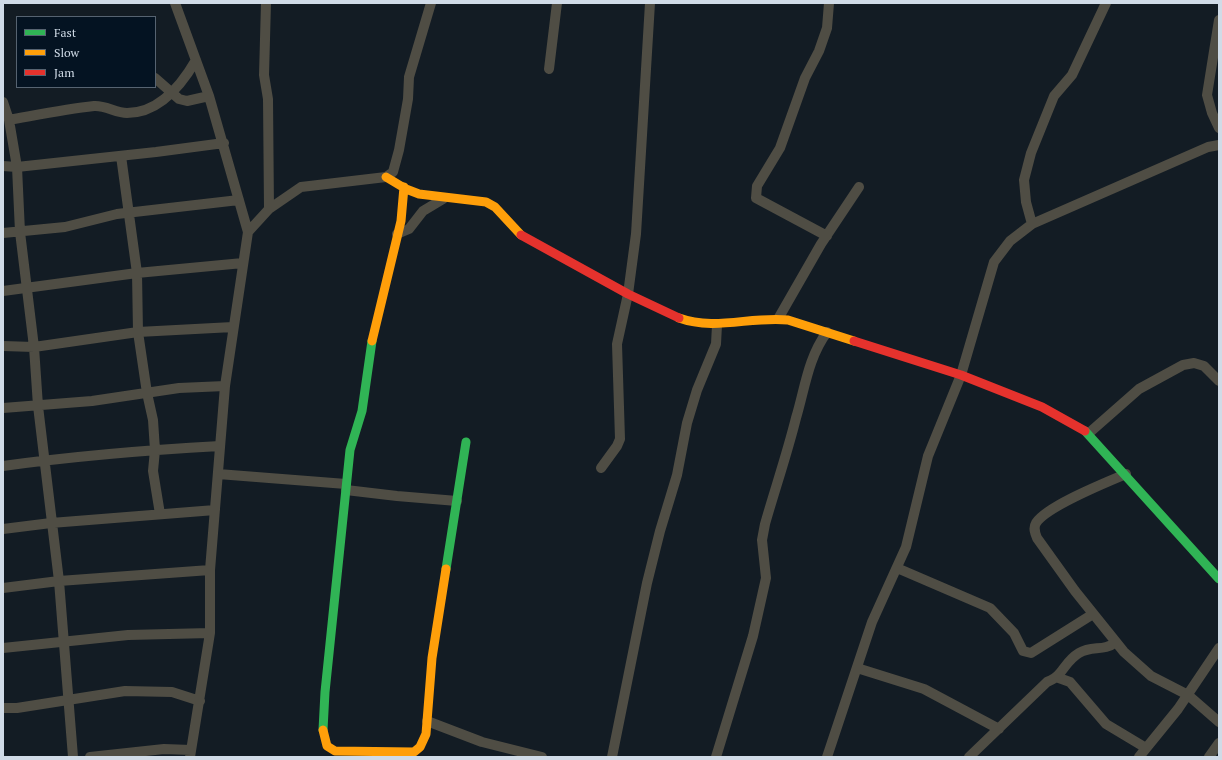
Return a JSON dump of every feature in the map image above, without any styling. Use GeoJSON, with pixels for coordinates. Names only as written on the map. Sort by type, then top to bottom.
{"type":"FeatureCollection","features":[{"type":"Feature","properties":{"kind":"street"},"geometry":{"type":"LineString","coordinates":[[90,757],[164,749],[191,754],[210,633],[210,570],[225,386],[248,232],[224,143],[209,96],[175,3]]}},
{"type":"Feature","properties":{"kind":"street"},"geometry":{"type":"LineString","coordinates":[[266,3],[264,76],[268,99],[269,208]]}},
{"type":"Feature","properties":{"kind":"street"},"geometry":{"type":"LineString","coordinates":[[248,232],[269,208],[301,187],[386,177],[393,172],[399,150],[408,100],[407,88],[409,77],[431,3]]}},
{"type":"Feature","properties":{"kind":"street"},"geometry":{"type":"LineString","coordinates":[[549,69],[557,3]]}},
{"type":"Feature","properties":{"kind":"street"},"geometry":{"type":"LineString","coordinates":[[601,468],[617,446],[620,439],[617,344],[628,294],[636,234],[650,3]]}},
{"type":"Feature","properties":{"kind":"street"},"geometry":{"type":"LineString","coordinates":[[827,236],[756,198],[756,192],[757,186],[780,148],[805,78],[819,51],[827,28],[829,3]]}},
{"type":"Feature","properties":{"kind":"street"},"geometry":{"type":"LineString","coordinates":[[1032,224],[1026,202],[1024,180],[1031,153],[1054,96],[1072,76],[1106,3]]}},
{"type":"Feature","properties":{"kind":"street"},"geometry":{"type":"LineString","coordinates":[[1219,20],[1208,95],[1212,113],[1219,128]]}},
{"type":"Feature","properties":{"kind":"street"},"geometry":{"type":"LineString","coordinates":[[9,120],[96,106],[125,113],[141,112],[172,94],[186,78],[196,60]]}},
{"type":"Feature","properties":{"kind":"street"},"geometry":{"type":"LineString","coordinates":[[156,79],[179,99],[187,101],[209,96]]}},
{"type":"Feature","properties":{"kind":"street"},"geometry":{"type":"LineString","coordinates":[[3,102],[9,120],[17,167],[20,232],[28,288],[38,406],[59,581],[73,757]]}},
{"type":"Feature","properties":{"kind":"street"},"geometry":{"type":"LineString","coordinates":[[3,166],[17,167],[224,143]]}},
{"type":"Feature","properties":{"kind":"street"},"geometry":{"type":"LineString","coordinates":[[827,757],[858,668],[872,622],[906,547],[928,456],[961,375],[994,262],[1010,241],[1032,224],[1208,147],[1219,145]]}},
{"type":"Feature","properties":{"kind":"street"},"geometry":{"type":"LineString","coordinates":[[121,156],[137,273],[138,332],[147,394],[153,420],[155,450],[153,471],[160,514]]}},
{"type":"Feature","properties":{"kind":"street"},"geometry":{"type":"LineString","coordinates":[[386,177],[418,194],[443,199],[480,200],[492,204],[509,226],[519,234],[628,294],[682,319],[717,325],[778,319],[788,320],[961,375],[1042,407],[1089,433],[1219,579]]}},
{"type":"Feature","properties":{"kind":"street"},"geometry":{"type":"LineString","coordinates":[[404,187],[401,221],[371,346],[362,411],[350,450],[325,692],[323,734],[327,746],[335,751],[405,754],[414,752],[420,753],[426,736],[435,628],[466,442]]}},
{"type":"Feature","properties":{"kind":"street"},"geometry":{"type":"LineString","coordinates":[[778,319],[827,236],[859,187]]}},
{"type":"Feature","properties":{"kind":"street"},"geometry":{"type":"LineString","coordinates":[[397,234],[409,229],[423,212],[443,199]]}},
{"type":"Feature","properties":{"kind":"street"},"geometry":{"type":"LineString","coordinates":[[3,233],[65,226],[116,214],[129,214],[240,200]]}},
{"type":"Feature","properties":{"kind":"street"},"geometry":{"type":"LineString","coordinates":[[3,291],[137,273],[243,263]]}},
{"type":"Feature","properties":{"kind":"street"},"geometry":{"type":"LineString","coordinates":[[612,757],[647,583],[660,531],[677,475],[687,423],[697,390],[716,344],[717,325]]}},
{"type":"Feature","properties":{"kind":"street"},"geometry":{"type":"LineString","coordinates":[[3,346],[34,348],[138,332],[233,327]]}},
{"type":"Feature","properties":{"kind":"street"},"geometry":{"type":"LineString","coordinates":[[716,757],[754,636],[766,578],[762,540],[765,524],[796,418],[807,372],[815,352],[827,332]]}},
{"type":"Feature","properties":{"kind":"street"},"geometry":{"type":"LineString","coordinates":[[1089,433],[1139,389],[1183,365],[1194,362],[1204,366],[1219,381]]}},
{"type":"Feature","properties":{"kind":"street"},"geometry":{"type":"LineString","coordinates":[[3,408],[38,406],[147,394],[179,388],[225,386]]}},
{"type":"Feature","properties":{"kind":"street"},"geometry":{"type":"LineString","coordinates":[[3,466],[45,460],[220,446]]}},
{"type":"Feature","properties":{"kind":"street"},"geometry":{"type":"LineString","coordinates":[[218,474],[346,487],[397,496],[457,500]]}},
{"type":"Feature","properties":{"kind":"street"},"geometry":{"type":"LineString","coordinates":[[1126,474],[1062,503],[1037,521],[1035,525],[1037,538],[1093,614],[1124,652],[1151,676],[1188,695],[1219,722]]}},
{"type":"Feature","properties":{"kind":"street"},"geometry":{"type":"LineString","coordinates":[[3,529],[52,523],[215,510]]}},
{"type":"Feature","properties":{"kind":"street"},"geometry":{"type":"LineString","coordinates":[[897,568],[990,608],[1014,633],[1023,651],[1026,653],[1031,653],[1093,614]]}},
{"type":"Feature","properties":{"kind":"street"},"geometry":{"type":"LineString","coordinates":[[3,588],[59,581],[210,570]]}},
{"type":"Feature","properties":{"kind":"street"},"geometry":{"type":"LineString","coordinates":[[3,648],[128,635],[210,633]]}},
{"type":"Feature","properties":{"kind":"street"},"geometry":{"type":"LineString","coordinates":[[969,757],[1047,682],[1056,677],[1063,667],[1078,654],[1091,648],[1108,648],[1116,642]]}},
{"type":"Feature","properties":{"kind":"street"},"geometry":{"type":"LineString","coordinates":[[1139,757],[1188,695],[1219,648]]}},
{"type":"Feature","properties":{"kind":"street"},"geometry":{"type":"LineString","coordinates":[[858,668],[924,689],[999,729]]}},
{"type":"Feature","properties":{"kind":"street"},"geometry":{"type":"LineString","coordinates":[[1056,677],[1070,682],[1106,724],[1146,748]]}},
{"type":"Feature","properties":{"kind":"street"},"geometry":{"type":"LineString","coordinates":[[3,708],[17,708],[125,691],[172,692],[200,701]]}},
{"type":"Feature","properties":{"kind":"street"},"geometry":{"type":"LineString","coordinates":[[427,721],[482,742],[542,757]]}},
{"type":"Feature","properties":{"kind":"street"},"geometry":{"type":"LineString","coordinates":[[1208,757],[1219,743]]}},
{"type":"Feature","properties":{"kind":"traffic: fast"},"geometry":{"type":"LineString","coordinates":[[323,730],[325,692],[350,450],[362,411],[372,341]]}},
{"type":"Feature","properties":{"kind":"traffic: fast"},"geometry":{"type":"LineString","coordinates":[[1085,431],[1219,579]]}},
{"type":"Feature","properties":{"kind":"traffic: fast"},"geometry":{"type":"LineString","coordinates":[[446,569],[466,442]]}},
{"type":"Feature","properties":{"kind":"traffic: slow"},"geometry":{"type":"LineString","coordinates":[[386,177],[406,189],[419,194],[486,202],[495,207],[521,235]]}},
{"type":"Feature","properties":{"kind":"traffic: slow"},"geometry":{"type":"LineString","coordinates":[[372,341],[401,221],[404,187]]}},
{"type":"Feature","properties":{"kind":"traffic: slow"},"geometry":{"type":"LineString","coordinates":[[679,318],[693,322],[706,323],[774,319],[788,320],[854,341]]}},
{"type":"Feature","properties":{"kind":"traffic: slow"},"geometry":{"type":"LineString","coordinates":[[323,730],[327,746],[335,751],[414,752],[420,747],[426,734],[432,658],[446,569]]}},
{"type":"Feature","properties":{"kind":"traffic: jam"},"geometry":{"type":"LineString","coordinates":[[521,235],[628,294],[679,318]]}},
{"type":"Feature","properties":{"kind":"traffic: jam"},"geometry":{"type":"LineString","coordinates":[[854,341],[961,375],[1042,407],[1085,431]]}}]}
